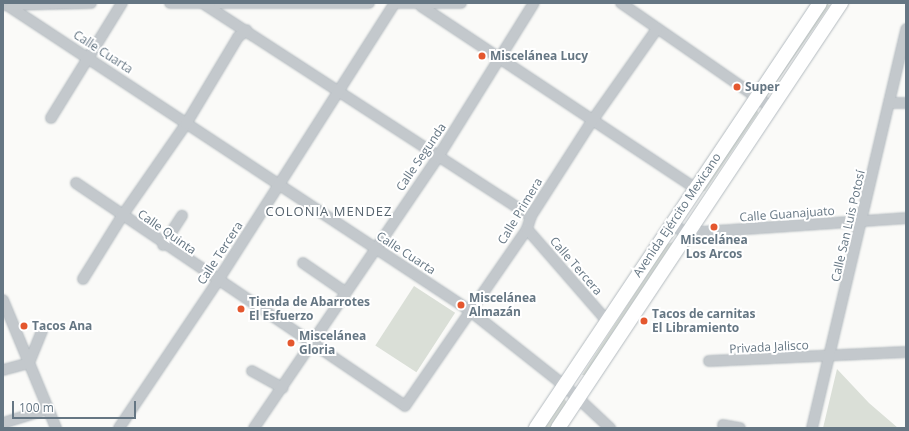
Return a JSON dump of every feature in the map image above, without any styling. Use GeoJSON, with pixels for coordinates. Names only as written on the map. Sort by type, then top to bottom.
{"type":"FeatureCollection","features":[{"type":"Feature","properties":{"kind":"main road","name":"Avenida Ejército Mexicano"},"geometry":{"type":"LineString","coordinates":[[536,428],[565,386],[606,320],[696,189],[756,96],[820,3]]}},
{"type":"Feature","properties":{"kind":"main road","name":"Avenida Ejército Mexicano"},"geometry":{"type":"LineString","coordinates":[[558,428],[688,233],[769,106],[841,3]]}},
{"type":"Feature","properties":{"kind":"street"},"geometry":{"type":"LineString","coordinates":[[3,4],[91,3]]}},
{"type":"Feature","properties":{"kind":"street"},"geometry":{"type":"LineString","coordinates":[[51,118],[90,59],[122,3]]}},
{"type":"Feature","properties":{"kind":"street"},"geometry":{"type":"LineString","coordinates":[[170,3],[369,3]]}},
{"type":"Feature","properties":{"kind":"street","name":"Calle Tercera"},"geometry":{"type":"LineString","coordinates":[[119,428],[217,282],[341,90],[395,3]]}},
{"type":"Feature","properties":{"kind":"street"},"geometry":{"type":"LineString","coordinates":[[398,3],[461,3]]}},
{"type":"Feature","properties":{"kind":"street","name":"Calle Segunda"},"geometry":{"type":"LineString","coordinates":[[254,428],[313,343],[345,292],[438,156],[501,59],[534,3]]}},
{"type":"Feature","properties":{"kind":"street"},"geometry":{"type":"LineString","coordinates":[[621,3],[657,30],[769,106]]}},
{"type":"Feature","properties":{"kind":"street","name":"Calle Cuarta"},"geometry":{"type":"LineString","coordinates":[[3,4],[90,59],[279,186],[469,310],[565,386],[610,428]]}},
{"type":"Feature","properties":{"kind":"street"},"geometry":{"type":"LineString","coordinates":[[204,4],[341,90],[438,156],[531,216]]}},
{"type":"Feature","properties":{"kind":"street"},"geometry":{"type":"LineString","coordinates":[[421,4],[592,121],[696,189]]}},
{"type":"Feature","properties":{"kind":"street","name":"Calle San Luis Potosí"},"geometry":{"type":"LineString","coordinates":[[812,428],[863,222],[906,29]]}},
{"type":"Feature","properties":{"kind":"street"},"geometry":{"type":"LineString","coordinates":[[83,279],[122,216],[186,124],[238,37],[247,30]]}},
{"type":"Feature","properties":{"kind":"street","name":"Calle Primera"},"geometry":{"type":"LineString","coordinates":[[405,406],[469,310],[527,229],[531,216],[592,121],[657,30]]}},
{"type":"Feature","properties":{"kind":"street"},"geometry":{"type":"LineString","coordinates":[[890,103],[906,102]]}},
{"type":"Feature","properties":{"kind":"street","name":"Calle Quinta"},"geometry":{"type":"LineString","coordinates":[[76,183],[217,282],[313,343],[405,406]]}},
{"type":"Feature","properties":{"kind":"street"},"geometry":{"type":"LineString","coordinates":[[163,245],[182,216]]}},
{"type":"Feature","properties":{"kind":"street","name":"Calle Guanajuato"},"geometry":{"type":"LineString","coordinates":[[670,225],[688,233],[906,218]]}},
{"type":"Feature","properties":{"kind":"street","name":"Calle Tercera"},"geometry":{"type":"LineString","coordinates":[[527,229],[606,320]]}},
{"type":"Feature","properties":{"kind":"street"},"geometry":{"type":"LineString","coordinates":[[302,263],[345,292]]}},
{"type":"Feature","properties":{"kind":"street"},"geometry":{"type":"LineString","coordinates":[[3,300],[7,318],[29,363],[56,428]]}},
{"type":"Feature","properties":{"kind":"street"},"geometry":{"type":"LineString","coordinates":[[29,363],[42,331]]}},
{"type":"Feature","properties":{"kind":"street","name":"Privada Jalisco"},"geometry":{"type":"LineString","coordinates":[[709,361],[830,357],[906,352]]}},
{"type":"Feature","properties":{"kind":"street"},"geometry":{"type":"LineString","coordinates":[[3,370],[29,363]]}},
{"type":"Feature","properties":{"kind":"street"},"geometry":{"type":"LineString","coordinates":[[252,371],[282,388]]}},
{"type":"Feature","properties":{"kind":"street"},"geometry":{"type":"LineString","coordinates":[[3,423],[48,409]]}},
{"type":"Feature","properties":{"kind":"street"},"geometry":{"type":"LineString","coordinates":[[723,425],[740,428]]}},
{"type":"Feature","properties":{"kind":"shaded area"},"geometry":{"type":"Polygon","coordinates":[[[825,3],[830,5],[765,99],[764,94],[825,3]]]}},
{"type":"Feature","properties":{"kind":"shaded area"},"geometry":{"type":"Polygon","coordinates":[[[757,109],[758,113],[705,191],[701,192],[757,109]]]}},
{"type":"Feature","properties":{"kind":"shaded area"},"geometry":{"type":"Polygon","coordinates":[[[673,242],[585,375],[582,375],[667,244],[673,242]]]}},
{"type":"Feature","properties":{"kind":"shaded area"},"geometry":{"type":"Polygon","coordinates":[[[414,286],[455,313],[416,372],[375,346],[414,286]]]}},
{"type":"Feature","properties":{"kind":"shaded area"},"geometry":{"type":"Polygon","coordinates":[[[837,369],[869,403],[898,428],[823,428],[837,369]]]}},
{"type":"Feature","properties":{"kind":"shaded area"},"geometry":{"type":"Polygon","coordinates":[[[564,398],[567,403],[551,428],[544,428],[564,398]]]}},
{"type":"Feature","properties":{"kind":"place","name":"Miscelánea Lucy"},"geometry":{"type":"Point","coordinates":[482,56]}},
{"type":"Feature","properties":{"kind":"place","name":"Super"},"geometry":{"type":"Point","coordinates":[737,87]}},
{"type":"Feature","properties":{"kind":"place","name":"Miscelánea Los Arcos"},"geometry":{"type":"Point","coordinates":[714,227]}},
{"type":"Feature","properties":{"kind":"place","name":"Miscelánea Almazán"},"geometry":{"type":"Point","coordinates":[461,305]}},
{"type":"Feature","properties":{"kind":"place","name":"Tienda de Abarrotes El Esfuerzo"},"geometry":{"type":"Point","coordinates":[241,309]}},
{"type":"Feature","properties":{"kind":"place","name":"Tacos de carnitas El Libramiento"},"geometry":{"type":"Point","coordinates":[644,321]}},
{"type":"Feature","properties":{"kind":"place","name":"Tacos Ana"},"geometry":{"type":"Point","coordinates":[24,326]}},
{"type":"Feature","properties":{"kind":"place","name":"Miscelánea Gloria"},"geometry":{"type":"Point","coordinates":[291,343]}},
{"type":"Feature","properties":{"kind":"district","name":"COLONIA MENDEZ"},"geometry":{"type":"Point","coordinates":[329,211]}}]}
